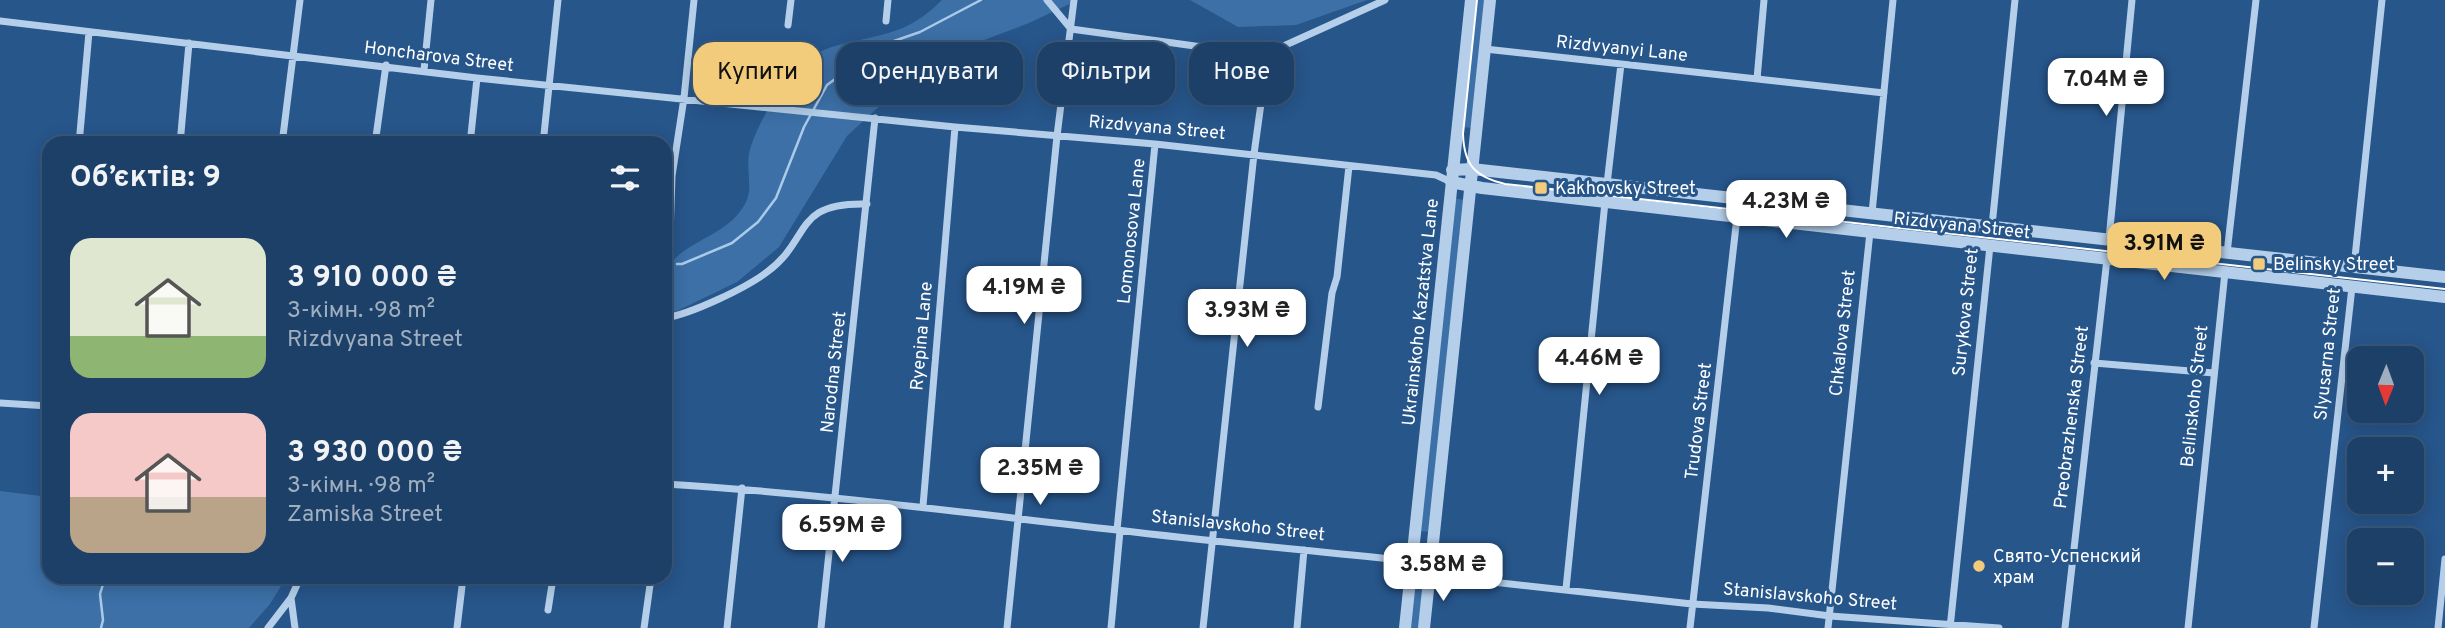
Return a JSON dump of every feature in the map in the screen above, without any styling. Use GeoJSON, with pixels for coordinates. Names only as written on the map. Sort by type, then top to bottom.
{"type":"FeatureCollection","features":[{"type":"Feature","properties":{"kind":"street"},"geometry":{"type":"LineString","coordinates":[[283,136],[300,0]]}},
{"type":"Feature","properties":{"kind":"street"},"geometry":{"type":"LineString","coordinates":[[424,70],[431,0]]}},
{"type":"Feature","properties":{"kind":"street"},"geometry":{"type":"LineString","coordinates":[[544,136],[558,0]]}},
{"type":"Feature","properties":{"kind":"street"},"geometry":{"type":"LineString","coordinates":[[672,170],[676,162],[694,0]]}},
{"type":"Feature","properties":{"kind":"street"},"geometry":{"type":"LineString","coordinates":[[788,25],[791,0]]}},
{"type":"Feature","properties":{"kind":"street"},"geometry":{"type":"LineString","coordinates":[[886,21],[888,0]]}},
{"type":"Feature","properties":{"kind":"street"},"geometry":{"type":"LineString","coordinates":[[1047,0],[1071,29],[1189,45]]}},
{"type":"Feature","properties":{"kind":"street"},"geometry":{"type":"LineString","coordinates":[[1007,628],[1057,136],[1074,0]]}},
{"type":"Feature","properties":{"kind":"street"},"geometry":{"type":"LineString","coordinates":[[1292,42],[1385,0]]}},
{"type":"Feature","properties":{"kind":"street","name":"Ukrainskoho Kazatstva Lane"},"geometry":{"type":"LineString","coordinates":[[1405,628],[1471,0]]}},
{"type":"Feature","properties":{"kind":"street","name":"Ukrainskoho Kazatstva Lane"},"geometry":{"type":"LineString","coordinates":[[1424,628],[1490,0]]}},
{"type":"Feature","properties":{"kind":"street"},"geometry":{"type":"LineString","coordinates":[[1757,79],[1763,0]]}},
{"type":"Feature","properties":{"kind":"street","name":"Chkalova Street"},"geometry":{"type":"LineString","coordinates":[[1828,628],[1893,0]]}},
{"type":"Feature","properties":{"kind":"street","name":"Surykova Street"},"geometry":{"type":"LineString","coordinates":[[1950,626],[2015,0]]}},
{"type":"Feature","properties":{"kind":"street","name":"Preobrazhenska Street"},"geometry":{"type":"LineString","coordinates":[[2065,628],[2107,259],[2132,0]]}},
{"type":"Feature","properties":{"kind":"street","name":"Belinskoho Street"},"geometry":{"type":"LineString","coordinates":[[2188,628],[2256,0]]}},
{"type":"Feature","properties":{"kind":"street","name":"Slyusarna Street"},"geometry":{"type":"LineString","coordinates":[[2314,628],[2382,0]]}},
{"type":"Feature","properties":{"kind":"street","name":"Honcharova Street"},"geometry":{"type":"LineString","coordinates":[[0,21],[386,65],[477,78],[875,118]]}},
{"type":"Feature","properties":{"kind":"street"},"geometry":{"type":"LineString","coordinates":[[80,136],[89,32]]}},
{"type":"Feature","properties":{"kind":"street"},"geometry":{"type":"LineString","coordinates":[[181,136],[189,43]]}},
{"type":"Feature","properties":{"kind":"street","name":"Rizdvyanyi Lane"},"geometry":{"type":"LineString","coordinates":[[1485,49],[1884,93]]}},
{"type":"Feature","properties":{"kind":"street"},"geometry":{"type":"LineString","coordinates":[[1566,589],[1621,64]]}},
{"type":"Feature","properties":{"kind":"street"},"geometry":{"type":"LineString","coordinates":[[376,136],[386,65]]}},
{"type":"Feature","properties":{"kind":"street"},"geometry":{"type":"LineString","coordinates":[[471,136],[477,78]]}},
{"type":"Feature","properties":{"kind":"street"},"geometry":{"type":"LineString","coordinates":[[1203,628],[1261,105]]}},
{"type":"Feature","properties":{"kind":"street","name":"Rizdvyana Street"},"geometry":{"type":"LineString","coordinates":[[875,118],[1254,154],[1436,175],[1452,176],[1472,169],[2445,277]]}},
{"type":"Feature","properties":{"kind":"street","name":"Narodna Street"},"geometry":{"type":"LineString","coordinates":[[821,628],[875,118]]}},
{"type":"Feature","properties":{"kind":"street","name":"Ryepina Lane"},"geometry":{"type":"LineString","coordinates":[[923,506],[955,127]]}},
{"type":"Feature","properties":{"kind":"street","name":"Lomonosova Lane"},"geometry":{"type":"LineString","coordinates":[[1111,628],[1155,144]]}},
{"type":"Feature","properties":{"kind":"street"},"geometry":{"type":"LineString","coordinates":[[1318,407],[1332,293],[1337,277],[1349,166]]}},
{"type":"Feature","properties":{"kind":"street","name":"Rizdvyana Street"},"geometry":{"type":"LineString","coordinates":[[1452,176],[1470,187],[2445,297]]}},
{"type":"Feature","properties":{"kind":"street"},"geometry":{"type":"LineString","coordinates":[[672,315],[713,300],[769,271],[813,215],[841,204],[867,204]]}},
{"type":"Feature","properties":{"kind":"street","name":"Trudova Street"},"geometry":{"type":"LineString","coordinates":[[1690,628],[1737,217]]}},
{"type":"Feature","properties":{"kind":"street"},"geometry":{"type":"LineString","coordinates":[[2094,363],[2214,373]]}},
{"type":"Feature","properties":{"kind":"street"},"geometry":{"type":"LineString","coordinates":[[0,403],[42,406]]}},
{"type":"Feature","properties":{"kind":"street","name":"Stanislavskoho Street"},"geometry":{"type":"LineString","coordinates":[[672,485],[742,488],[923,506],[1304,550],[1566,589],[1692,604],[1998,628]]}},
{"type":"Feature","properties":{"kind":"street"},"geometry":{"type":"LineString","coordinates":[[727,628],[742,488]]}},
{"type":"Feature","properties":{"kind":"street"},"geometry":{"type":"LineString","coordinates":[[1297,628],[1304,550]]}},
{"type":"Feature","properties":{"kind":"street"},"geometry":{"type":"LineString","coordinates":[[2438,628],[2445,559]]}},
{"type":"Feature","properties":{"kind":"street"},"geometry":{"type":"LineString","coordinates":[[268,628],[291,598],[297,584]]}},
{"type":"Feature","properties":{"kind":"street"},"geometry":{"type":"LineString","coordinates":[[457,628],[462,584]]}},
{"type":"Feature","properties":{"kind":"street"},"geometry":{"type":"LineString","coordinates":[[548,610],[551,584]]}},
{"type":"Feature","properties":{"kind":"street"},"geometry":{"type":"LineString","coordinates":[[644,628],[650,584]]}},
{"type":"Feature","properties":{"kind":"street"},"geometry":{"type":"LineString","coordinates":[[291,598],[295,628]]}},
{"type":"Feature","properties":{"kind":"shaded area"},"geometry":{"type":"Polygon","coordinates":[[[942,0],[1078,0],[979,42],[850,42],[889,33],[914,22],[942,0]]]}},
{"type":"Feature","properties":{"kind":"shaded area"},"geometry":{"type":"Polygon","coordinates":[[[1190,0],[1367,0],[1296,25],[1238,27],[1190,0]]]}},
{"type":"Feature","properties":{"kind":"shaded area"},"geometry":{"type":"Polygon","coordinates":[[[1474,0],[1487,0],[1473,128],[1460,127],[1474,0]]]}},
{"type":"Feature","properties":{"kind":"shaded area"},"geometry":{"type":"Polygon","coordinates":[[[836,46],[836,105],[881,105],[847,136],[779,247],[737,282],[672,312],[672,262],[680,254],[725,226],[740,212],[748,197],[751,145],[770,105],[822,105],[822,51],[836,46]]]}},
{"type":"Feature","properties":{"kind":"shaded area"},"geometry":{"type":"Polygon","coordinates":[[[1452,198],[1465,200],[1431,532],[1418,531],[1452,198]]]}},
{"type":"Feature","properties":{"kind":"shaded area"},"geometry":{"type":"Polygon","coordinates":[[[0,491],[42,496],[42,584],[282,584],[270,604],[249,628],[0,628],[0,491]]]}},
{"type":"Feature","properties":{"kind":"shaded area"},"geometry":{"type":"Polygon","coordinates":[[[1412,588],[1424,589],[1420,628],[1408,628],[1412,588]]]}},
{"type":"Feature","properties":{"kind":"waterway"},"geometry":{"type":"LineString","coordinates":[[894,41],[920,32],[981,0]]}},
{"type":"Feature","properties":{"kind":"waterway"},"geometry":{"type":"LineString","coordinates":[[677,264],[732,243],[758,222],[776,198],[804,127],[827,85],[836,78]]}},
{"type":"Feature","properties":{"kind":"waterway"},"geometry":{"type":"LineString","coordinates":[[101,628],[103,620],[100,594],[103,584]]}},
{"type":"Feature","properties":{"kind":"tram line"},"geometry":{"type":"LineString","coordinates":[[1477,0],[1464,145],[1469,162],[1479,174],[1505,184],[2445,289]]}},
{"type":"Feature","properties":{"kind":"place","name":"Kakhovsky Street"},"geometry":{"type":"Point","coordinates":[1541,188]}},
{"type":"Feature","properties":{"kind":"place","name":"Belinsky Street"},"geometry":{"type":"Point","coordinates":[2259,264]}},
{"type":"Feature","properties":{"kind":"place","name":"Свято-Успенский храм"},"geometry":{"type":"Point","coordinates":[1979,566]}}]}
